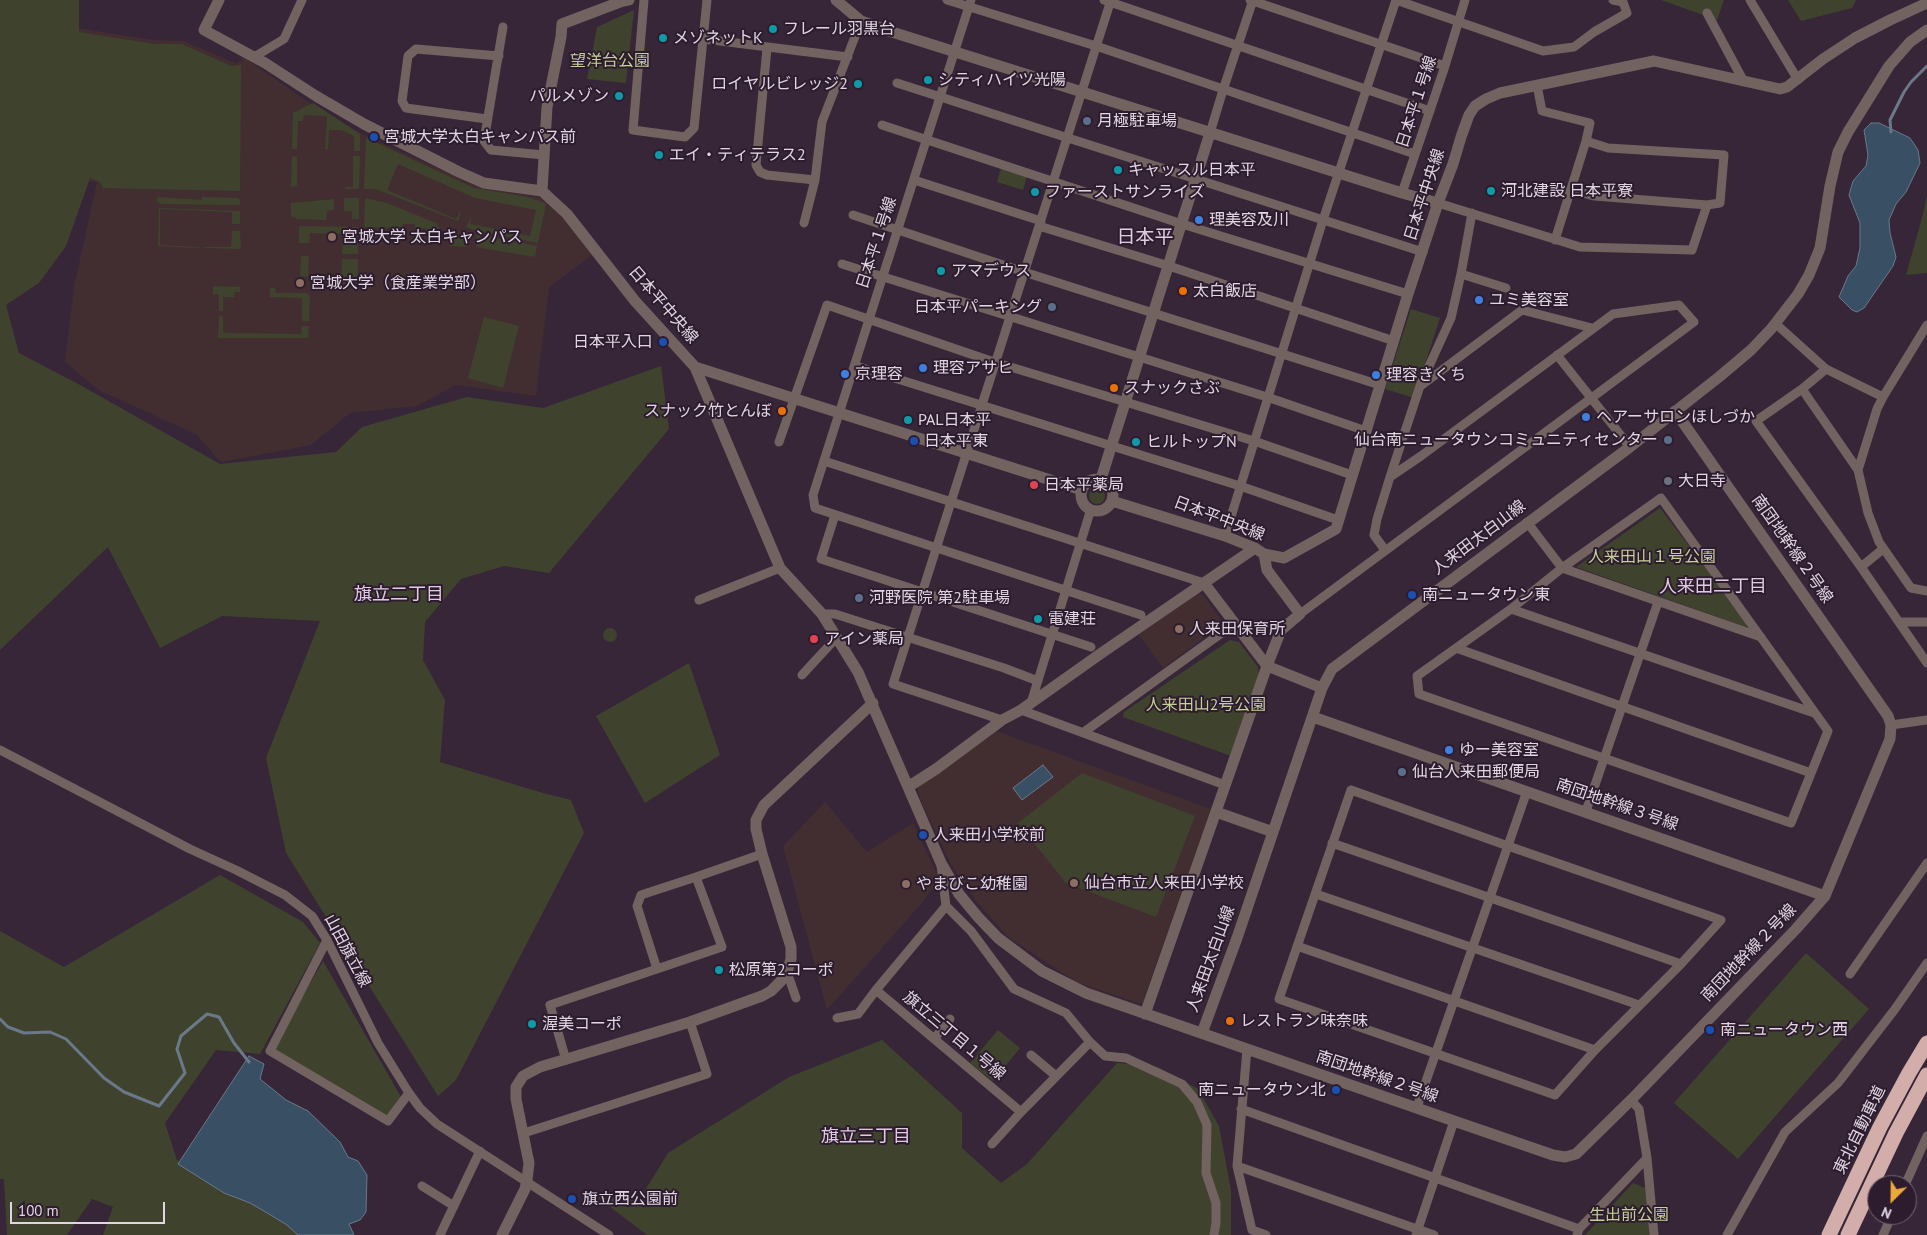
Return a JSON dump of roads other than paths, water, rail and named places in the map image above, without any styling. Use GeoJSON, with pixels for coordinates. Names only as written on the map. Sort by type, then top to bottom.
{"type":"FeatureCollection","features":[{"type":"Feature","properties":{"kind":"highway","name":"東北自動車道"},"geometry":{"type":"LineString","coordinates":[[1829,1235],[1880,1127],[1927,1044]]}},
{"type":"Feature","properties":{"kind":"highway","name":"東北自動車道"},"geometry":{"type":"LineString","coordinates":[[1848,1235],[1896,1133],[1927,1075]]}},
{"type":"Feature","properties":{"kind":"street"},"geometry":{"type":"LineString","coordinates":[[219,0],[204,30],[265,63],[364,124],[459,172],[484,183],[542,191],[546,107],[562,24],[630,0]]}},
{"type":"Feature","properties":{"kind":"street"},"geometry":{"type":"LineString","coordinates":[[254,57],[284,39],[302,0]]}},
{"type":"Feature","properties":{"kind":"street"},"geometry":{"type":"LineString","coordinates":[[644,0],[633,130],[685,137],[694,128],[707,0]]}},
{"type":"Feature","properties":{"kind":"street"},"geometry":{"type":"LineString","coordinates":[[836,0],[861,20],[955,52],[1339,174],[1438,202],[1580,247],[1692,250],[1706,205]]}},
{"type":"Feature","properties":{"kind":"street"},"geometry":{"type":"LineString","coordinates":[[947,0],[970,3],[1416,154]]}},
{"type":"Feature","properties":{"kind":"street"},"geometry":{"type":"LineString","coordinates":[[1101,479],[1127,402],[1153,312],[1252,0],[1445,66]]}},
{"type":"Feature","properties":{"kind":"street"},"geometry":{"type":"LineString","coordinates":[[1225,536],[1309,263],[1396,0],[1543,51],[1574,47],[1594,32],[1627,13],[1623,2],[1613,0]]}},
{"type":"Feature","properties":{"kind":"street","name":"日本平１号線"},"geometry":{"type":"LineString","coordinates":[[1402,193],[1465,0]]}},
{"type":"Feature","properties":{"kind":"street"},"geometry":{"type":"LineString","coordinates":[[1750,0],[1798,80]]}},
{"type":"Feature","properties":{"kind":"street"},"geometry":{"type":"LineString","coordinates":[[1002,720],[893,684],[1109,1],[1430,111]]}},
{"type":"Feature","properties":{"kind":"street","name":"日本平１号線"},"geometry":{"type":"LineString","coordinates":[[835,515],[815,508],[813,495],[856,366],[882,276],[970,3]]}},
{"type":"Feature","properties":{"kind":"street","name":"日本平中央線"},"geometry":{"type":"LineString","coordinates":[[1112,501],[1225,536],[1260,551],[1284,558],[1336,530],[1438,202],[1469,115],[1475,106],[1500,93],[1654,61],[1780,89],[1787,88],[1823,59],[1855,38],[1927,3]]}},
{"type":"Feature","properties":{"kind":"street"},"geometry":{"type":"LineString","coordinates":[[1706,13],[1743,80]]}},
{"type":"Feature","properties":{"kind":"street"},"geometry":{"type":"LineString","coordinates":[[804,223],[815,180],[822,122],[861,20]]}},
{"type":"Feature","properties":{"kind":"street"},"geometry":{"type":"LineString","coordinates":[[503,27],[484,142],[491,150],[544,155]]}},
{"type":"Feature","properties":{"kind":"street","name":"人来田太白山線"},"geometry":{"type":"LineString","coordinates":[[1202,1033],[1237,938],[1322,688],[1332,669],[1630,447],[1746,354],[1776,324],[1801,288],[1820,248],[1830,186],[1838,152],[1848,132],[1889,66],[1910,42],[1927,30]]}},
{"type":"Feature","properties":{"kind":"street"},"geometry":{"type":"LineString","coordinates":[[704,39],[848,57]]}},
{"type":"Feature","properties":{"kind":"street"},"geometry":{"type":"LineString","coordinates":[[767,48],[756,165],[760,172],[767,175],[815,180]]}},
{"type":"Feature","properties":{"kind":"street"},"geometry":{"type":"LineString","coordinates":[[487,119],[406,108],[402,101],[408,56],[416,49],[499,56]]}},
{"type":"Feature","properties":{"kind":"street"},"geometry":{"type":"LineString","coordinates":[[897,82],[1423,252]]}},
{"type":"Feature","properties":{"kind":"street"},"geometry":{"type":"LineString","coordinates":[[1537,86],[1542,111],[1590,123],[1555,240]]}},
{"type":"Feature","properties":{"kind":"street"},"geometry":{"type":"LineString","coordinates":[[882,125],[1182,224],[1408,294]]}},
{"type":"Feature","properties":{"kind":"street"},"geometry":{"type":"LineString","coordinates":[[1570,190],[1595,196],[1706,205],[1720,203],[1724,156],[1608,148],[1586,141]]}},
{"type":"Feature","properties":{"kind":"street"},"geometry":{"type":"LineString","coordinates":[[914,180],[1040,224],[1394,341]]}},
{"type":"Feature","properties":{"kind":"street","name":"日本平中央線"},"geometry":{"type":"LineString","coordinates":[[542,191],[567,214],[635,301],[696,367],[1082,490]]}},
{"type":"Feature","properties":{"kind":"street"},"geometry":{"type":"LineString","coordinates":[[1384,550],[1374,535],[1390,477],[1420,386],[1450,318],[1461,274],[1472,213]]}},
{"type":"Feature","properties":{"kind":"street"},"geometry":{"type":"LineString","coordinates":[[853,215],[1024,272],[1380,385]]}},
{"type":"Feature","properties":{"kind":"street"},"geometry":{"type":"LineString","coordinates":[[842,264],[1009,318],[1267,397],[1366,431]]}},
{"type":"Feature","properties":{"kind":"street"},"geometry":{"type":"LineString","coordinates":[[1461,274],[1506,288]]}},
{"type":"Feature","properties":{"kind":"street"},"geometry":{"type":"LineString","coordinates":[[779,442],[827,305],[994,362],[1254,441],[1352,475]]}},
{"type":"Feature","properties":{"kind":"street"},"geometry":{"type":"LineString","coordinates":[[1145,1014],[1280,630],[1384,550],[1694,322],[1679,305],[1612,314],[1390,477]]}},
{"type":"Feature","properties":{"kind":"street"},"geometry":{"type":"LineString","coordinates":[[1420,386],[1522,310],[1592,328]]}},
{"type":"Feature","properties":{"kind":"street"},"geometry":{"type":"LineString","coordinates":[[1776,324],[1826,369],[1883,397]]}},
{"type":"Feature","properties":{"kind":"street"},"geometry":{"type":"LineString","coordinates":[[1858,470],[1877,409],[1927,325]]}},
{"type":"Feature","properties":{"kind":"street"},"geometry":{"type":"LineString","coordinates":[[1557,355],[1630,447]]}},
{"type":"Feature","properties":{"kind":"street"},"geometry":{"type":"LineString","coordinates":[[856,366],[1240,486],[1338,520]]}},
{"type":"Feature","properties":{"kind":"street","name":"南団地幹線２号線"},"geometry":{"type":"LineString","coordinates":[[696,367],[780,568],[822,614],[858,672],[941,863],[959,894],[998,938],[1042,971],[1086,993],[1553,1155],[1565,1156],[1576,1154],[1582,1150],[1796,929],[1825,896],[1890,739],[1891,725],[1883,708],[1675,412]]}},
{"type":"Feature","properties":{"kind":"street"},"geometry":{"type":"LineString","coordinates":[[1826,369],[1802,389],[1756,421],[1900,622],[1927,663]]}},
{"type":"Feature","properties":{"kind":"street"},"geometry":{"type":"LineString","coordinates":[[1802,389],[1858,470],[1868,513],[1883,549],[1911,588],[1927,591]]}},
{"type":"Feature","properties":{"kind":"street"},"geometry":{"type":"LineString","coordinates":[[824,461],[1204,583],[1267,666],[1322,688]]}},
{"type":"Feature","properties":{"kind":"street"},"geometry":{"type":"LineString","coordinates":[[1101,479],[1110,485],[1113,490],[1112,501],[1106,508],[1091,509],[1084,503],[1082,490],[1088,482],[1101,479]]}},
{"type":"Feature","properties":{"kind":"street"},"geometry":{"type":"LineString","coordinates":[[1661,498],[1828,731],[1791,823],[1420,694],[1417,676],[1511,609],[1562,568],[1661,498]]}},
{"type":"Feature","properties":{"kind":"street"},"geometry":{"type":"LineString","coordinates":[[1026,707],[1038,681],[1054,634],[1091,509]]}},
{"type":"Feature","properties":{"kind":"street"},"geometry":{"type":"LineString","coordinates":[[1091,647],[821,559],[835,515],[1141,615]]}},
{"type":"Feature","properties":{"kind":"street"},"geometry":{"type":"LineString","coordinates":[[1527,522],[1562,568],[1762,637]]}},
{"type":"Feature","properties":{"kind":"street"},"geometry":{"type":"LineString","coordinates":[[1861,567],[1883,549]]}},
{"type":"Feature","properties":{"kind":"street"},"geometry":{"type":"LineString","coordinates":[[908,787],[936,769],[1002,720],[1026,707],[1204,583],[1260,551],[1267,570],[1300,614]]}},
{"type":"Feature","properties":{"kind":"street"},"geometry":{"type":"LineString","coordinates":[[699,600],[780,568]]}},
{"type":"Feature","properties":{"kind":"street"},"geometry":{"type":"LineString","coordinates":[[1586,811],[1658,602]]}},
{"type":"Feature","properties":{"kind":"street"},"geometry":{"type":"LineString","coordinates":[[1511,609],[1815,713]]}},
{"type":"Feature","properties":{"kind":"street"},"geometry":{"type":"LineString","coordinates":[[822,614],[835,614],[1004,668],[1038,681]]}},
{"type":"Feature","properties":{"kind":"street"},"geometry":{"type":"LineString","coordinates":[[1900,622],[1927,622]]}},
{"type":"Feature","properties":{"kind":"street"},"geometry":{"type":"LineString","coordinates":[[1084,732],[1234,624]]}},
{"type":"Feature","properties":{"kind":"street"},"geometry":{"type":"LineString","coordinates":[[802,675],[837,637]]}},
{"type":"Feature","properties":{"kind":"street"},"geometry":{"type":"LineString","coordinates":[[1456,648],[1811,773]]}},
{"type":"Feature","properties":{"kind":"street"},"geometry":{"type":"LineString","coordinates":[[502,1235],[527,1180],[528,1163],[524,1133],[517,1108],[516,1086],[523,1076],[540,1067],[690,1022],[762,996],[771,991],[787,972],[791,959],[791,947],[762,854],[756,829],[756,820],[764,805],[873,703]]}},
{"type":"Feature","properties":{"kind":"street"},"geometry":{"type":"LineString","coordinates":[[1026,707],[1084,732],[1225,785]]}},
{"type":"Feature","properties":{"kind":"street","name":"南団地幹線３号線"},"geometry":{"type":"LineString","coordinates":[[1313,716],[1825,896]]}},
{"type":"Feature","properties":{"kind":"street"},"geometry":{"type":"LineString","coordinates":[[1891,725],[1927,720]]}},
{"type":"Feature","properties":{"kind":"street","name":"山田旗立線"},"geometry":{"type":"LineString","coordinates":[[0,750],[190,849],[285,895],[312,916],[327,940],[378,1043],[420,1108],[437,1124],[527,1180],[609,1235]]}},
{"type":"Feature","properties":{"kind":"street"},"geometry":{"type":"LineString","coordinates":[[1351,790],[1721,920],[1681,964],[1595,1050],[1555,1095],[1436,1052],[1279,999],[1332,843],[1351,790]]}},
{"type":"Feature","properties":{"kind":"street"},"geometry":{"type":"LineString","coordinates":[[1417,1107],[1526,791]]}},
{"type":"Feature","properties":{"kind":"street"},"geometry":{"type":"LineString","coordinates":[[1216,812],[1273,832]]}},
{"type":"Feature","properties":{"kind":"street"},"geometry":{"type":"LineString","coordinates":[[1332,843],[1681,964]]}},
{"type":"Feature","properties":{"kind":"street"},"geometry":{"type":"LineString","coordinates":[[657,969],[638,906],[641,895],[762,854]]}},
{"type":"Feature","properties":{"kind":"street"},"geometry":{"type":"LineString","coordinates":[[941,863],[946,906],[971,931],[1014,989],[1066,1013],[1090,1042],[1105,1056],[1126,1058],[1182,1084],[1197,1102],[1207,1125],[1206,1173],[1216,1203],[1214,1235]]}},
{"type":"Feature","properties":{"kind":"street"},"geometry":{"type":"LineString","coordinates":[[1850,974],[1927,863]]}},
{"type":"Feature","properties":{"kind":"street"},"geometry":{"type":"LineString","coordinates":[[566,1060],[550,1005],[722,947],[696,877]]}},
{"type":"Feature","properties":{"kind":"street"},"geometry":{"type":"LineString","coordinates":[[1316,894],[1639,1005]]}},
{"type":"Feature","properties":{"kind":"street"},"geometry":{"type":"LineString","coordinates":[[837,1018],[858,1014],[946,906]]}},
{"type":"Feature","properties":{"kind":"street"},"geometry":{"type":"LineString","coordinates":[[327,940],[270,1051],[388,1121],[409,1093]]}},
{"type":"Feature","properties":{"kind":"street"},"geometry":{"type":"LineString","coordinates":[[1297,946],[1595,1050]]}},
{"type":"Feature","properties":{"kind":"street"},"geometry":{"type":"LineString","coordinates":[[1727,1235],[1785,1132],[1838,1083],[1895,1009],[1927,963]]}},
{"type":"Feature","properties":{"kind":"street"},"geometry":{"type":"LineString","coordinates":[[787,972],[796,998]]}},
{"type":"Feature","properties":{"kind":"street","name":"旗立三丁目１号線"},"geometry":{"type":"LineString","coordinates":[[876,990],[1021,1112]]}},
{"type":"Feature","properties":{"kind":"street"},"geometry":{"type":"LineString","coordinates":[[934,1039],[950,1019]]}},
{"type":"Feature","properties":{"kind":"street"},"geometry":{"type":"LineString","coordinates":[[524,1133],[707,1074],[690,1022]]}},
{"type":"Feature","properties":{"kind":"street"},"geometry":{"type":"LineString","coordinates":[[992,1144],[1090,1042]]}},
{"type":"Feature","properties":{"kind":"street"},"geometry":{"type":"LineString","coordinates":[[1247,1050],[1237,1166],[1252,1230],[1266,1235]]}},
{"type":"Feature","properties":{"kind":"street"},"geometry":{"type":"LineString","coordinates":[[1031,1055],[1056,1076]]}},
{"type":"Feature","properties":{"kind":"street"},"geometry":{"type":"LineString","coordinates":[[1631,1100],[1639,1109],[1648,1158],[1654,1235]]}},
{"type":"Feature","properties":{"kind":"street"},"geometry":{"type":"LineString","coordinates":[[1241,1109],[1436,1178],[1578,1232],[1648,1158]]}},
{"type":"Feature","properties":{"kind":"street"},"geometry":{"type":"LineString","coordinates":[[1417,1232],[1454,1121]]}},
{"type":"Feature","properties":{"kind":"street"},"geometry":{"type":"LineString","coordinates":[[1909,1175],[1927,1136]]}},
{"type":"Feature","properties":{"kind":"street"},"geometry":{"type":"LineString","coordinates":[[440,1235],[480,1151]]}},
{"type":"Feature","properties":{"kind":"street"},"geometry":{"type":"LineString","coordinates":[[1237,1166],[1417,1232],[1434,1235]]}},
{"type":"Feature","properties":{"kind":"street"},"geometry":{"type":"LineString","coordinates":[[422,1186],[454,1206]]}},
{"type":"Feature","properties":{"kind":"water"},"geometry":{"type":"Polygon","coordinates":[[[1871,123],[1879,123],[1910,138],[1918,150],[1920,163],[1906,192],[1896,204],[1889,220],[1896,257],[1893,266],[1864,308],[1857,312],[1852,310],[1839,297],[1848,276],[1856,266],[1860,248],[1860,223],[1849,195],[1853,181],[1866,166],[1868,155],[1864,130],[1871,123]]]}},
{"type":"Feature","properties":{"kind":"water"},"geometry":{"type":"Polygon","coordinates":[[[1043,765],[1053,777],[1022,800],[1013,788],[1043,765]]]}},
{"type":"Feature","properties":{"kind":"water"},"geometry":{"type":"Polygon","coordinates":[[[249,1056],[264,1064],[260,1079],[286,1100],[308,1111],[340,1142],[348,1157],[358,1161],[367,1175],[366,1212],[360,1220],[349,1224],[354,1235],[298,1235],[287,1225],[269,1214],[250,1203],[224,1193],[178,1164],[249,1056]]]}},
{"type":"Feature","properties":{"kind":"waterway"},"geometry":{"type":"LineString","coordinates":[[1891,132],[1890,120],[1904,92],[1927,66]]}},
{"type":"Feature","properties":{"kind":"waterway"},"geometry":{"type":"LineString","coordinates":[[0,1019],[8,1027],[24,1033],[50,1032],[66,1039],[104,1078],[124,1092],[159,1106],[185,1073],[177,1049],[181,1036],[207,1014],[219,1017],[234,1043],[249,1062]]}},
{"type":"Feature","properties":{"kind":"place","name":"フレール羽黒台"},"geometry":{"type":"Point","coordinates":[773,29]}},
{"type":"Feature","properties":{"kind":"place","name":"メゾネットK"},"geometry":{"type":"Point","coordinates":[663,38]}},
{"type":"Feature","properties":{"kind":"place","name":"シティハイツ光陽"},"geometry":{"type":"Point","coordinates":[928,80]}},
{"type":"Feature","properties":{"kind":"place","name":"ロイヤルビレッジ2"},"geometry":{"type":"Point","coordinates":[858,84]}},
{"type":"Feature","properties":{"kind":"place","name":"パルメゾン"},"geometry":{"type":"Point","coordinates":[619,96]}},
{"type":"Feature","properties":{"kind":"place","name":"月極駐車場"},"geometry":{"type":"Point","coordinates":[1087,121]}},
{"type":"Feature","properties":{"kind":"place","name":"宮城大学太白キャンパス前"},"geometry":{"type":"Point","coordinates":[374,137]}},
{"type":"Feature","properties":{"kind":"place","name":"エイ・ティテラス2"},"geometry":{"type":"Point","coordinates":[659,155]}},
{"type":"Feature","properties":{"kind":"place","name":"キャッスル日本平"},"geometry":{"type":"Point","coordinates":[1118,170]}},
{"type":"Feature","properties":{"kind":"place","name":"河北建設 日本平寮"},"geometry":{"type":"Point","coordinates":[1491,191]}},
{"type":"Feature","properties":{"kind":"place","name":"ファーストサンライズ"},"geometry":{"type":"Point","coordinates":[1035,192]}},
{"type":"Feature","properties":{"kind":"place","name":"理美容及川"},"geometry":{"type":"Point","coordinates":[1199,220]}},
{"type":"Feature","properties":{"kind":"place","name":"宮城大学 太白キャンパス"},"geometry":{"type":"Point","coordinates":[332,237]}},
{"type":"Feature","properties":{"kind":"place","name":"アマデウス"},"geometry":{"type":"Point","coordinates":[941,271]}},
{"type":"Feature","properties":{"kind":"place","name":"宮城大学（食産業学部）"},"geometry":{"type":"Point","coordinates":[300,283]}},
{"type":"Feature","properties":{"kind":"place","name":"太白飯店"},"geometry":{"type":"Point","coordinates":[1183,291]}},
{"type":"Feature","properties":{"kind":"place","name":"ユミ美容室"},"geometry":{"type":"Point","coordinates":[1479,300]}},
{"type":"Feature","properties":{"kind":"place","name":"日本平パーキング"},"geometry":{"type":"Point","coordinates":[1052,307]}},
{"type":"Feature","properties":{"kind":"place","name":"日本平入口"},"geometry":{"type":"Point","coordinates":[663,342]}},
{"type":"Feature","properties":{"kind":"place","name":"理容アサヒ"},"geometry":{"type":"Point","coordinates":[923,368]}},
{"type":"Feature","properties":{"kind":"place","name":"京理容"},"geometry":{"type":"Point","coordinates":[845,374]}},
{"type":"Feature","properties":{"kind":"place","name":"理容きくち"},"geometry":{"type":"Point","coordinates":[1376,375]}},
{"type":"Feature","properties":{"kind":"place","name":"スナックさぶ"},"geometry":{"type":"Point","coordinates":[1114,388]}},
{"type":"Feature","properties":{"kind":"place","name":"スナック竹とんぼ"},"geometry":{"type":"Point","coordinates":[782,411]}},
{"type":"Feature","properties":{"kind":"place","name":"ヘアーサロンほしづか"},"geometry":{"type":"Point","coordinates":[1586,417]}},
{"type":"Feature","properties":{"kind":"place","name":"PAL日本平"},"geometry":{"type":"Point","coordinates":[908,420]}},
{"type":"Feature","properties":{"kind":"place","name":"仙台南ニュータウンコミュニティセンター"},"geometry":{"type":"Point","coordinates":[1668,440]}},
{"type":"Feature","properties":{"kind":"place","name":"日本平東"},"geometry":{"type":"Point","coordinates":[914,441]}},
{"type":"Feature","properties":{"kind":"place","name":"ヒルトップN"},"geometry":{"type":"Point","coordinates":[1136,442]}},
{"type":"Feature","properties":{"kind":"place","name":"大日寺"},"geometry":{"type":"Point","coordinates":[1668,481]}},
{"type":"Feature","properties":{"kind":"place","name":"日本平薬局"},"geometry":{"type":"Point","coordinates":[1034,485]}},
{"type":"Feature","properties":{"kind":"place","name":"南ニュータウン東"},"geometry":{"type":"Point","coordinates":[1412,595]}},
{"type":"Feature","properties":{"kind":"place","name":"河野医院 第2駐車場"},"geometry":{"type":"Point","coordinates":[859,598]}},
{"type":"Feature","properties":{"kind":"place","name":"電建荘"},"geometry":{"type":"Point","coordinates":[1038,619]}},
{"type":"Feature","properties":{"kind":"place","name":"人来田保育所"},"geometry":{"type":"Point","coordinates":[1179,629]}},
{"type":"Feature","properties":{"kind":"place","name":"アイン薬局"},"geometry":{"type":"Point","coordinates":[814,639]}},
{"type":"Feature","properties":{"kind":"place","name":"ゆー美容室"},"geometry":{"type":"Point","coordinates":[1449,750]}},
{"type":"Feature","properties":{"kind":"place","name":"仙台人来田郵便局"},"geometry":{"type":"Point","coordinates":[1402,772]}},
{"type":"Feature","properties":{"kind":"place","name":"人来田小学校前"},"geometry":{"type":"Point","coordinates":[923,835]}},
{"type":"Feature","properties":{"kind":"place","name":"仙台市立人来田小学校"},"geometry":{"type":"Point","coordinates":[1074,883]}},
{"type":"Feature","properties":{"kind":"place","name":"やまびこ幼稚園"},"geometry":{"type":"Point","coordinates":[906,884]}},
{"type":"Feature","properties":{"kind":"place","name":"松原第2コーポ"},"geometry":{"type":"Point","coordinates":[719,970]}},
{"type":"Feature","properties":{"kind":"place","name":"レストラン味奈味"},"geometry":{"type":"Point","coordinates":[1230,1021]}},
{"type":"Feature","properties":{"kind":"place","name":"渥美コーポ"},"geometry":{"type":"Point","coordinates":[532,1024]}},
{"type":"Feature","properties":{"kind":"place","name":"南ニュータウン西"},"geometry":{"type":"Point","coordinates":[1710,1030]}},
{"type":"Feature","properties":{"kind":"place","name":"南ニュータウン北"},"geometry":{"type":"Point","coordinates":[1336,1090]}},
{"type":"Feature","properties":{"kind":"place","name":"旗立西公園前"},"geometry":{"type":"Point","coordinates":[572,1199]}},
{"type":"Feature","properties":{"kind":"district","name":"日本平"},"geometry":{"type":"Point","coordinates":[1145,238]}},
{"type":"Feature","properties":{"kind":"district","name":"人来田二丁目"},"geometry":{"type":"Point","coordinates":[1713,587]}},
{"type":"Feature","properties":{"kind":"district","name":"旗立二丁目"},"geometry":{"type":"Point","coordinates":[399,595]}},
{"type":"Feature","properties":{"kind":"district","name":"旗立三丁目"},"geometry":{"type":"Point","coordinates":[866,1137]}},
{"type":"Feature","properties":{"kind":"park label","name":"望洋台公園"},"geometry":{"type":"Point","coordinates":[610,61]}},
{"type":"Feature","properties":{"kind":"park label","name":"人来田山１号公園"},"geometry":{"type":"Point","coordinates":[1652,557]}},
{"type":"Feature","properties":{"kind":"park label","name":"人来田山2号公園"},"geometry":{"type":"Point","coordinates":[1206,705]}},
{"type":"Feature","properties":{"kind":"park label","name":"生出前公園"},"geometry":{"type":"Point","coordinates":[1629,1215]}}]}
